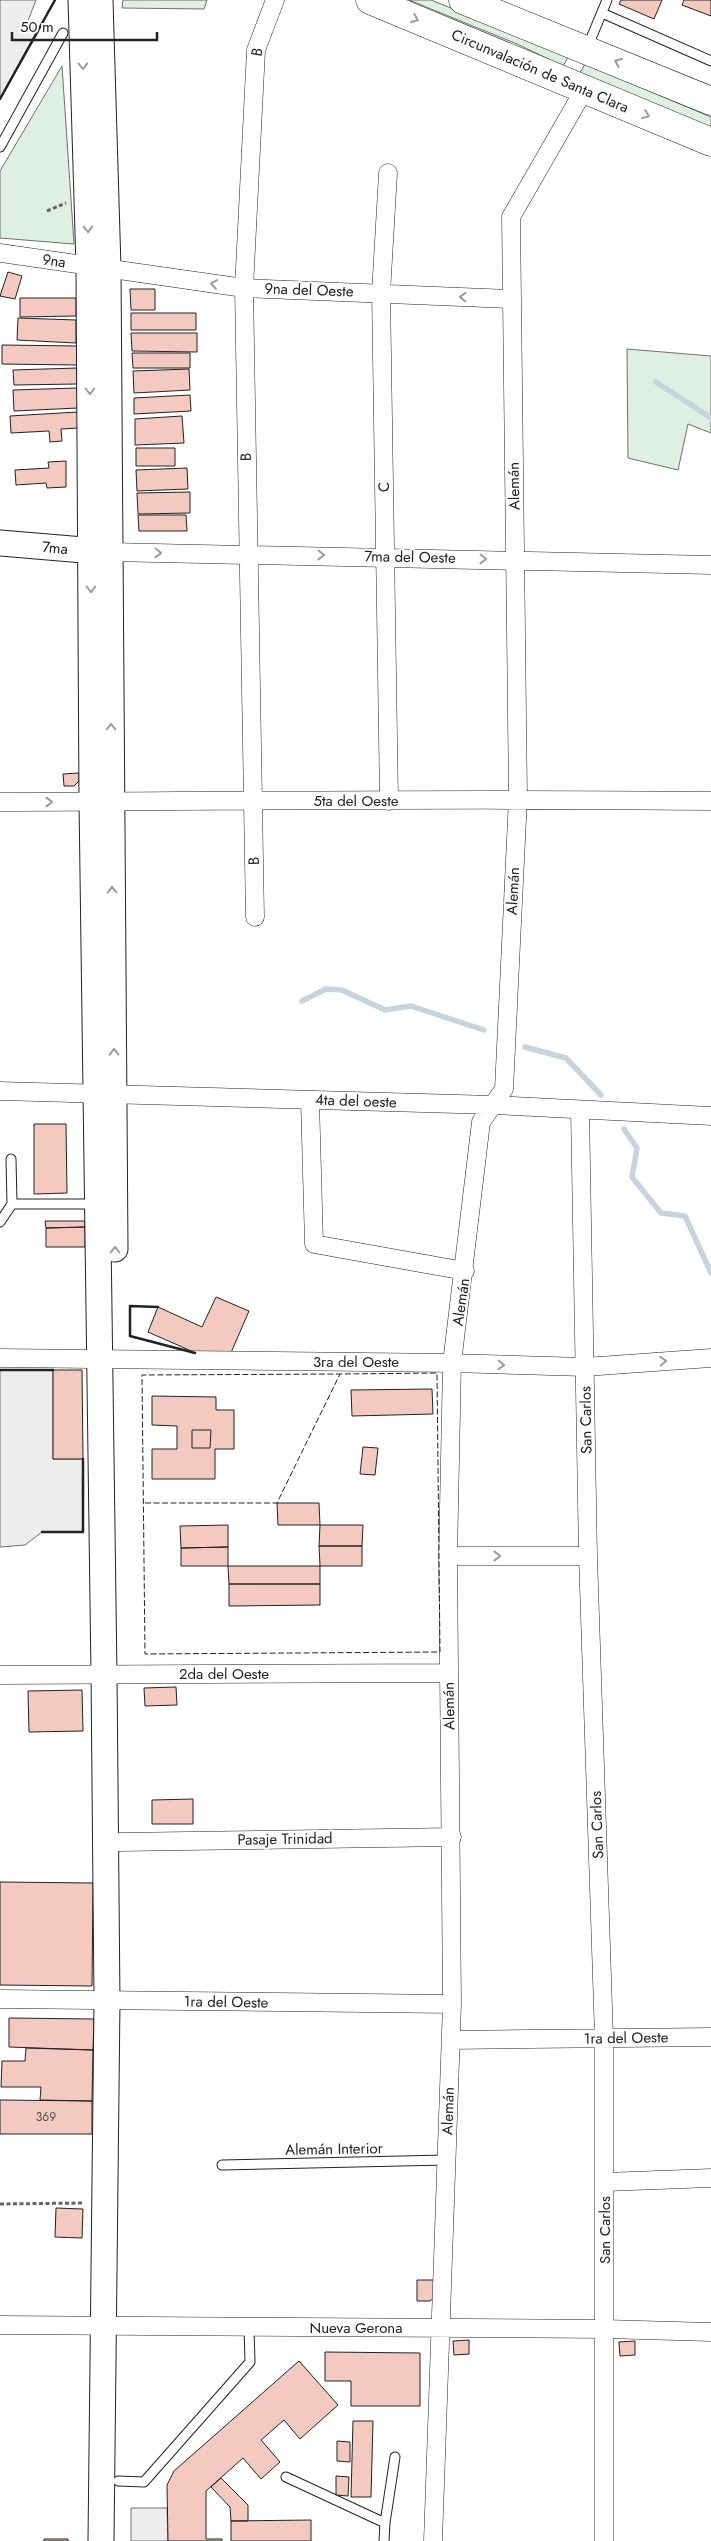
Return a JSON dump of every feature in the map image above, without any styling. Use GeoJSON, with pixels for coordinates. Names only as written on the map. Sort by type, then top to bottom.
{"type":"FeatureCollection","features":[{"type":"Feature","properties":{"kind":"highway","name":"Circunvalación de Santa Clara"},"geometry":{"type":"LineString","coordinates":[[370,0],[711,142]]}},
{"type":"Feature","properties":{"kind":"highway"},"geometry":{"type":"LineString","coordinates":[[464,0],[711,101]]}},
{"type":"Feature","properties":{"kind":"main road"},"geometry":{"type":"LineString","coordinates":[[81,0],[98,267]]}},
{"type":"Feature","properties":{"kind":"main road"},"geometry":{"type":"LineString","coordinates":[[100,0],[98,267],[113,2001],[112,2326],[101,2541]]}},
{"type":"Feature","properties":{"kind":"main road","name":"7ma"},"geometry":{"type":"LineString","coordinates":[[0,543],[100,551]]}},
{"type":"Feature","properties":{"kind":"main road"},"geometry":{"type":"LineString","coordinates":[[105,1094],[97,1204],[107,1360]]}},
{"type":"Feature","properties":{"kind":"main road"},"geometry":{"type":"LineString","coordinates":[[111,1674],[118,1842],[106,2203],[118,2482],[118,2541]]}},
{"type":"Feature","properties":{"kind":"street","name":"B"},"geometry":{"type":"LineString","coordinates":[[255,917],[254,801],[247,554],[244,288],[256,50],[274,0]]}},
{"type":"Feature","properties":{"kind":"street","name":"Alemán"},"geometry":{"type":"LineString","coordinates":[[433,2541],[452,2004],[448,1556],[452,1363],[465,1271],[481,1122],[504,1090],[518,798],[512,217],[584,90]]}},
{"type":"Feature","properties":{"kind":"street","name":"C"},"geometry":{"type":"LineString","coordinates":[[388,173],[381,293],[389,801]]}},
{"type":"Feature","properties":{"kind":"street","name":"9na"},"geometry":{"type":"LineString","coordinates":[[0,253],[98,267]]}},
{"type":"Feature","properties":{"kind":"street","name":"9na del Oeste"},"geometry":{"type":"LineString","coordinates":[[98,267],[244,288],[512,299]]}},
{"type":"Feature","properties":{"kind":"street","name":"7ma del Oeste"},"geometry":{"type":"LineString","coordinates":[[100,551],[385,556],[711,565]]}},
{"type":"Feature","properties":{"kind":"street","name":"5ta del Oeste"},"geometry":{"type":"LineString","coordinates":[[0,802],[389,801],[518,798],[711,801]]}},
{"type":"Feature","properties":{"kind":"street","name":"4ta del oeste"},"geometry":{"type":"LineString","coordinates":[[0,1091],[493,1105],[711,1116]]}},
{"type":"Feature","properties":{"kind":"street"},"geometry":{"type":"LineString","coordinates":[[310,1100],[314,1244],[465,1271]]}},
{"type":"Feature","properties":{"kind":"street","name":"San Carlos"},"geometry":{"type":"LineString","coordinates":[[580,1110],[588,1556],[604,2038],[604,2541]]}},
{"type":"Feature","properties":{"kind":"street","name":"3ra del Oeste"},"geometry":{"type":"LineString","coordinates":[[0,1358],[452,1363],[585,1367],[711,1358]]}},
{"type":"Feature","properties":{"kind":"street"},"geometry":{"type":"LineString","coordinates":[[448,1556],[588,1556]]}},
{"type":"Feature","properties":{"kind":"street","name":"2da del Oeste"},"geometry":{"type":"LineString","coordinates":[[0,1675],[449,1673]]}},
{"type":"Feature","properties":{"kind":"street","name":"Pasaje Trinidad"},"geometry":{"type":"LineString","coordinates":[[118,1842],[452,1837]]}},
{"type":"Feature","properties":{"kind":"street","name":"1ra del Oeste"},"geometry":{"type":"LineString","coordinates":[[0,1999],[452,2004]]}},
{"type":"Feature","properties":{"kind":"street","name":"1ra del Oeste"},"geometry":{"type":"LineString","coordinates":[[451,2040],[711,2037]]}},
{"type":"Feature","properties":{"kind":"street"},"geometry":{"type":"LineString","coordinates":[[605,2182],[711,2178]]}},
{"type":"Feature","properties":{"kind":"street","name":"Nueva Gerona"},"geometry":{"type":"LineString","coordinates":[[0,2325],[605,2329],[711,2332]]}},
{"type":"Feature","properties":{"kind":"lane"},"geometry":{"type":"LineString","coordinates":[[586,49],[607,0]]}},
{"type":"Feature","properties":{"kind":"lane"},"geometry":{"type":"LineString","coordinates":[[602,13],[711,61]]}},
{"type":"Feature","properties":{"kind":"lane"},"geometry":{"type":"LineString","coordinates":[[0,147],[63,33]]}},
{"type":"Feature","properties":{"kind":"lane"},"geometry":{"type":"LineString","coordinates":[[0,1222],[12,1204],[10,1159]]}},
{"type":"Feature","properties":{"kind":"lane"},"geometry":{"type":"LineString","coordinates":[[12,1204],[97,1204]]}},
{"type":"Feature","properties":{"kind":"lane","name":"Alemán Interior"},"geometry":{"type":"LineString","coordinates":[[222,2165],[447,2160]]}},
{"type":"Feature","properties":{"kind":"lane"},"geometry":{"type":"LineString","coordinates":[[118,2482],[144,2482],[250,2362],[250,2328]]}},
{"type":"Feature","properties":{"kind":"lane"},"geometry":{"type":"LineString","coordinates":[[384,2541],[395,2457]]}},
{"type":"Feature","properties":{"kind":"lane"},"geometry":{"type":"LineString","coordinates":[[286,2477],[385,2523]]}},
{"type":"Feature","properties":{"kind":"path"},"geometry":{"type":"LineString","coordinates":[[47,211],[72,201]]}},
{"type":"Feature","properties":{"kind":"path"},"geometry":{"type":"LineString","coordinates":[[0,2204],[106,2203]]}},
{"type":"Feature","properties":{"kind":"green space"},"geometry":{"type":"Polygon","coordinates":[[[123,0],[207,0],[204,9],[122,8],[123,0]]]}},
{"type":"Feature","properties":{"kind":"green space"},"geometry":{"type":"Polygon","coordinates":[[[409,0],[431,0],[569,56],[563,66],[517,44],[409,0]]]}},
{"type":"Feature","properties":{"kind":"green space"},"geometry":{"type":"Polygon","coordinates":[[[585,64],[711,117],[711,128],[580,73],[585,64]]]}},
{"type":"Feature","properties":{"kind":"green space"},"geometry":{"type":"Polygon","coordinates":[[[62,66],[74,244],[0,238],[0,171],[62,66]]]}},
{"type":"Feature","properties":{"kind":"green space"},"geometry":{"type":"Polygon","coordinates":[[[627,349],[711,356],[711,433],[688,424],[678,470],[628,458],[627,349]]]}},
{"type":"Feature","properties":{"kind":"shaded area"},"geometry":{"type":"Polygon","coordinates":[[[0,0],[36,0],[26,26],[39,31],[0,99],[0,0]]]}},
{"type":"Feature","properties":{"kind":"shaded area"},"geometry":{"type":"Polygon","coordinates":[[[0,1370],[53,1370],[53,1459],[83,1459],[83,1532],[42,1532],[25,1545],[0,1547],[0,1370]]]}},
{"type":"Feature","properties":{"kind":"shaded area"},"geometry":{"type":"Polygon","coordinates":[[[131,2508],[167,2508],[168,2541],[131,2541],[131,2508]]]}},
{"type":"Feature","properties":{"kind":"building"},"geometry":{"type":"Polygon","coordinates":[[[621,0],[662,0],[654,19],[619,4],[621,0]]]}},
{"type":"Feature","properties":{"kind":"building"},"geometry":{"type":"Polygon","coordinates":[[[684,0],[711,0],[711,16],[682,5],[684,0]]]}},
{"type":"Feature","properties":{"kind":"building"},"geometry":{"type":"Polygon","coordinates":[[[8,272],[22,276],[15,299],[0,296],[8,272]]]}},
{"type":"Feature","properties":{"kind":"building"},"geometry":{"type":"Polygon","coordinates":[[[130,289],[155,289],[155,310],[131,310],[130,289]]]}},
{"type":"Feature","properties":{"kind":"building"},"geometry":{"type":"Polygon","coordinates":[[[20,298],[76,298],[76,316],[20,317],[20,298]]]}},
{"type":"Feature","properties":{"kind":"building"},"geometry":{"type":"Polygon","coordinates":[[[131,313],[196,313],[196,330],[131,330],[131,313]]]}},
{"type":"Feature","properties":{"kind":"building"},"geometry":{"type":"Polygon","coordinates":[[[18,318],[76,320],[76,343],[17,340],[18,318]]]}},
{"type":"Feature","properties":{"kind":"building"},"geometry":{"type":"Polygon","coordinates":[[[131,333],[197,333],[197,352],[132,351],[131,333]]]}},
{"type":"Feature","properties":{"kind":"building"},"geometry":{"type":"Polygon","coordinates":[[[2,345],[77,346],[77,365],[2,364],[2,345]]]}},
{"type":"Feature","properties":{"kind":"building"},"geometry":{"type":"Polygon","coordinates":[[[132,353],[190,353],[190,368],[133,368],[132,353]]]}},
{"type":"Feature","properties":{"kind":"building"},"geometry":{"type":"Polygon","coordinates":[[[77,368],[77,384],[14,385],[13,370],[77,368]]]}},
{"type":"Feature","properties":{"kind":"building"},"geometry":{"type":"Polygon","coordinates":[[[189,369],[190,390],[134,393],[133,371],[189,369]]]}},
{"type":"Feature","properties":{"kind":"building"},"geometry":{"type":"Polygon","coordinates":[[[77,388],[78,408],[14,411],[13,390],[77,388]]]}},
{"type":"Feature","properties":{"kind":"building"},"geometry":{"type":"Polygon","coordinates":[[[190,395],[191,411],[134,414],[134,398],[190,395]]]}},
{"type":"Feature","properties":{"kind":"building"},"geometry":{"type":"Polygon","coordinates":[[[78,412],[78,428],[61,429],[62,441],[50,442],[49,431],[11,433],[10,416],[78,412]]]}},
{"type":"Feature","properties":{"kind":"building"},"geometry":{"type":"Polygon","coordinates":[[[182,416],[184,443],[135,445],[135,419],[182,416]]]}},
{"type":"Feature","properties":{"kind":"building"},"geometry":{"type":"Polygon","coordinates":[[[136,448],[175,448],[175,466],[136,466],[136,448]]]}},
{"type":"Feature","properties":{"kind":"building"},"geometry":{"type":"Polygon","coordinates":[[[66,461],[66,487],[47,488],[46,483],[16,485],[15,470],[49,468],[48,462],[66,461]]]}},
{"type":"Feature","properties":{"kind":"building"},"geometry":{"type":"Polygon","coordinates":[[[187,468],[188,489],[137,491],[136,470],[187,468]]]}},
{"type":"Feature","properties":{"kind":"building"},"geometry":{"type":"Polygon","coordinates":[[[190,492],[190,513],[138,514],[137,493],[190,492]]]}},
{"type":"Feature","properties":{"kind":"building"},"geometry":{"type":"Polygon","coordinates":[[[138,515],[186,515],[187,531],[139,531],[138,515]]]}},
{"type":"Feature","properties":{"kind":"building"},"geometry":{"type":"Polygon","coordinates":[[[79,773],[79,781],[74,786],[64,786],[63,774],[79,773]]]}},
{"type":"Feature","properties":{"kind":"building"},"geometry":{"type":"Polygon","coordinates":[[[34,1124],[66,1124],[67,1193],[34,1194],[34,1124]]]}},
{"type":"Feature","properties":{"kind":"building"},"geometry":{"type":"Polygon","coordinates":[[[45,1221],[85,1221],[85,1227],[46,1228],[45,1221]]]}},
{"type":"Feature","properties":{"kind":"building"},"geometry":{"type":"Polygon","coordinates":[[[85,1227],[85,1247],[46,1247],[46,1228],[85,1227]]]}},
{"type":"Feature","properties":{"kind":"building"},"geometry":{"type":"Polygon","coordinates":[[[216,1297],[249,1311],[230,1355],[198,1354],[148,1332],[158,1307],[202,1327],[216,1297]]]}},
{"type":"Feature","properties":{"kind":"building"},"geometry":{"type":"Polygon","coordinates":[[[53,1370],[82,1370],[83,1459],[53,1459],[53,1370]]]}},
{"type":"Feature","properties":{"kind":"building"},"geometry":{"type":"Polygon","coordinates":[[[432,1389],[433,1414],[352,1416],[351,1390],[432,1389]]]}},
{"type":"Feature","properties":{"kind":"building"},"geometry":{"type":"Polygon","coordinates":[[[152,1396],[216,1397],[216,1410],[234,1410],[234,1449],[215,1449],[215,1479],[152,1479],[152,1449],[177,1449],[177,1426],[152,1425],[152,1396]]]}},
{"type":"Feature","properties":{"kind":"building"},"geometry":{"type":"Polygon","coordinates":[[[192,1430],[211,1430],[210,1448],[192,1448],[192,1430]]]}},
{"type":"Feature","properties":{"kind":"building"},"geometry":{"type":"Polygon","coordinates":[[[363,1447],[378,1448],[375,1475],[360,1474],[363,1447]]]}},
{"type":"Feature","properties":{"kind":"building"},"geometry":{"type":"Polygon","coordinates":[[[277,1503],[319,1503],[320,1525],[278,1525],[277,1503]]]}},
{"type":"Feature","properties":{"kind":"building"},"geometry":{"type":"Polygon","coordinates":[[[228,1525],[228,1547],[181,1548],[180,1526],[228,1525]]]}},
{"type":"Feature","properties":{"kind":"building"},"geometry":{"type":"Polygon","coordinates":[[[320,1525],[363,1525],[362,1546],[319,1546],[320,1525]]]}},
{"type":"Feature","properties":{"kind":"building"},"geometry":{"type":"Polygon","coordinates":[[[319,1546],[362,1546],[362,1566],[320,1566],[319,1546]]]}},
{"type":"Feature","properties":{"kind":"building"},"geometry":{"type":"Polygon","coordinates":[[[228,1547],[228,1566],[181,1566],[181,1548],[228,1547]]]}},
{"type":"Feature","properties":{"kind":"building"},"geometry":{"type":"Polygon","coordinates":[[[228,1566],[320,1566],[320,1584],[229,1584],[228,1566]]]}},
{"type":"Feature","properties":{"kind":"building"},"geometry":{"type":"Polygon","coordinates":[[[229,1584],[320,1584],[320,1605],[229,1606],[229,1584]]]}},
{"type":"Feature","properties":{"kind":"building"},"geometry":{"type":"Polygon","coordinates":[[[176,1687],[177,1705],[145,1706],[144,1688],[176,1687]]]}},
{"type":"Feature","properties":{"kind":"building"},"geometry":{"type":"Polygon","coordinates":[[[82,1690],[83,1731],[29,1732],[28,1691],[82,1690]]]}},
{"type":"Feature","properties":{"kind":"building"},"geometry":{"type":"Polygon","coordinates":[[[193,1799],[193,1824],[152,1824],[152,1800],[193,1799]]]}},
{"type":"Feature","properties":{"kind":"building"},"geometry":{"type":"Polygon","coordinates":[[[0,1882],[93,1883],[92,1986],[0,1985],[0,1882]]]}},
{"type":"Feature","properties":{"kind":"building"},"geometry":{"type":"Polygon","coordinates":[[[9,2018],[94,2019],[93,2050],[9,2047],[9,2018]]]}},
{"type":"Feature","properties":{"kind":"building"},"geometry":{"type":"Polygon","coordinates":[[[26,2048],[93,2050],[92,2101],[40,2100],[41,2087],[1,2087],[2,2061],[25,2061],[26,2048]]]}},
{"type":"Feature","properties":{"kind":"building"},"geometry":{"type":"Polygon","coordinates":[[[0,2100],[92,2101],[92,2134],[0,2134],[0,2100]]]}},
{"type":"Feature","properties":{"kind":"building"},"geometry":{"type":"Polygon","coordinates":[[[56,2208],[83,2209],[82,2238],[55,2237],[56,2208]]]}},
{"type":"Feature","properties":{"kind":"building"},"geometry":{"type":"Polygon","coordinates":[[[417,2280],[437,2280],[437,2296],[430,2301],[417,2301],[417,2280]]]}},
{"type":"Feature","properties":{"kind":"building"},"geometry":{"type":"Polygon","coordinates":[[[469,2340],[469,2354],[454,2355],[453,2341],[469,2340]]]}},
{"type":"Feature","properties":{"kind":"building"},"geometry":{"type":"Polygon","coordinates":[[[635,2341],[635,2355],[620,2356],[619,2342],[635,2341]]]}},
{"type":"Feature","properties":{"kind":"building"},"geometry":{"type":"Polygon","coordinates":[[[325,2352],[420,2353],[420,2406],[351,2406],[351,2381],[325,2381],[325,2352]]]}},
{"type":"Feature","properties":{"kind":"building"},"geometry":{"type":"Polygon","coordinates":[[[299,2361],[338,2405],[300,2439],[284,2420],[261,2440],[280,2462],[261,2479],[243,2458],[206,2491],[206,2539],[222,2539],[222,2541],[168,2541],[167,2485],[174,2471],[299,2361]]]}},
{"type":"Feature","properties":{"kind":"building"},"geometry":{"type":"Polygon","coordinates":[[[353,2421],[373,2421],[371,2497],[351,2497],[353,2421]]]}},
{"type":"Feature","properties":{"kind":"building"},"geometry":{"type":"Polygon","coordinates":[[[337,2441],[350,2442],[350,2462],[337,2461],[337,2441]]]}},
{"type":"Feature","properties":{"kind":"building"},"geometry":{"type":"Polygon","coordinates":[[[336,2476],[349,2477],[348,2496],[336,2495],[336,2476]]]}},
{"type":"Feature","properties":{"kind":"building"},"geometry":{"type":"Polygon","coordinates":[[[221,2478],[248,2505],[248,2521],[231,2521],[230,2507],[211,2487],[221,2478]]]}},
{"type":"Feature","properties":{"kind":"building"},"geometry":{"type":"Polygon","coordinates":[[[311,2520],[311,2541],[231,2541],[231,2521],[311,2520]]]}},
{"type":"Feature","properties":{"kind":"building"},"geometry":{"type":"Polygon","coordinates":[[[44,2539],[68,2539],[68,2541],[44,2541],[44,2539]]]}},
{"type":"Feature","properties":{"kind":"waterway"},"geometry":{"type":"LineString","coordinates":[[656,382],[711,418]]}},
{"type":"Feature","properties":{"kind":"waterway"},"geometry":{"type":"LineString","coordinates":[[302,1001],[326,989],[342,990],[385,1010],[411,1006],[484,1030]]}},
{"type":"Feature","properties":{"kind":"waterway"},"geometry":{"type":"LineString","coordinates":[[525,1047],[566,1058],[601,1095]]}},
{"type":"Feature","properties":{"kind":"waterway"},"geometry":{"type":"LineString","coordinates":[[624,1129],[637,1148],[632,1177],[661,1213],[685,1216],[711,1273]]}},
{"type":"Feature","properties":{"kind":"fence"},"geometry":{"type":"LineString","coordinates":[[145,1503],[277,1503],[340,1374],[437,1373],[440,1652],[145,1654],[142,1375],[340,1374]]}},
{"type":"Feature","properties":{"kind":"wall"},"geometry":{"type":"LineString","coordinates":[[0,99],[55,0]]}},
{"type":"Feature","properties":{"kind":"wall"},"geometry":{"type":"LineString","coordinates":[[158,1307],[130,1306],[130,1336],[195,1353]]}},
{"type":"Feature","properties":{"kind":"wall"},"geometry":{"type":"LineString","coordinates":[[0,1370],[53,1370]]}},
{"type":"Feature","properties":{"kind":"wall"},"geometry":{"type":"LineString","coordinates":[[42,1532],[83,1532],[83,1459]]}}]}
